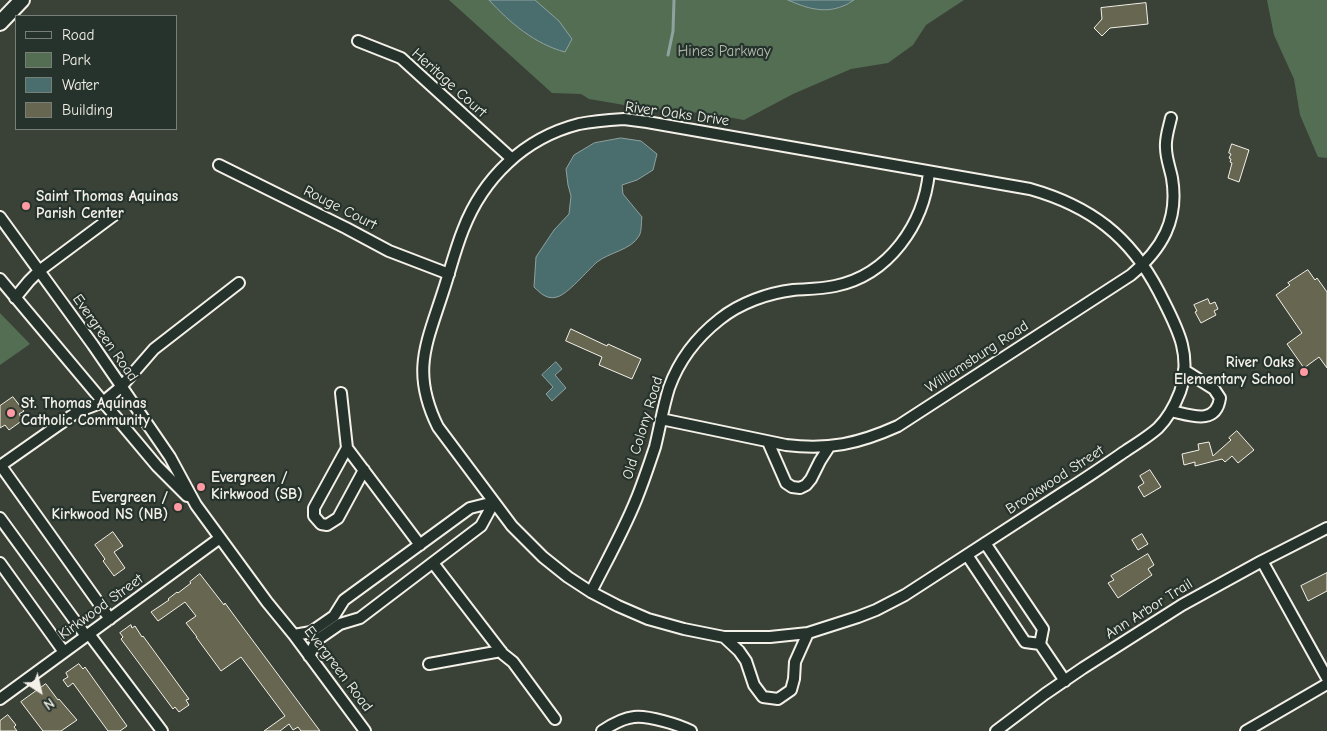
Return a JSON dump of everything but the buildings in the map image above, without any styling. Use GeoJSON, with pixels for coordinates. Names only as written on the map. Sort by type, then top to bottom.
{"type":"FeatureCollection","features":[{"type":"Feature","properties":{"kind":"main road"},"geometry":{"type":"LineString","coordinates":[[0,23],[22,0]]}},
{"type":"Feature","properties":{"kind":"street","name":"Heritage Court"},"geometry":{"type":"LineString","coordinates":[[358,41],[401,58],[512,159]]}},
{"type":"Feature","properties":{"kind":"street","name":"Williamsburg Road"},"geometry":{"type":"LineString","coordinates":[[661,419],[768,442],[805,447],[829,447],[861,441],[898,426],[1131,276],[1161,245],[1171,219],[1173,205],[1174,191],[1165,146],[1171,118]]}},
{"type":"Feature","properties":{"kind":"street","name":"River Oaks Drive"},"geometry":{"type":"LineString","coordinates":[[494,502],[438,427],[430,410],[424,389],[425,349],[463,230],[474,206],[494,177],[521,151],[534,142],[563,129],[592,122],[624,120],[647,122],[1030,189],[1063,200],[1089,213],[1126,244],[1143,265]]}},
{"type":"Feature","properties":{"kind":"street","name":"Rouge Court"},"geometry":{"type":"LineString","coordinates":[[219,165],[389,251],[449,274]]}},
{"type":"Feature","properties":{"kind":"street","name":"Old Colony Road"},"geometry":{"type":"LineString","coordinates":[[591,592],[620,538],[636,500],[650,461],[669,389],[682,361],[700,337],[722,317],[745,304],[769,295],[791,290],[826,288],[849,282],[870,272],[889,257],[905,239],[917,218],[926,196],[929,172]]}},
{"type":"Feature","properties":{"kind":"street"},"geometry":{"type":"LineString","coordinates":[[15,298],[39,270],[112,216]]}},
{"type":"Feature","properties":{"kind":"street","name":"Evergreen Road"},"geometry":{"type":"LineString","coordinates":[[0,217],[121,386],[170,458],[196,505],[365,731]]}},
{"type":"Feature","properties":{"kind":"street","name":"Brookwood Street"},"geometry":{"type":"LineString","coordinates":[[494,502],[520,535],[543,558],[568,577],[591,592],[648,619],[724,637],[770,637],[808,633],[858,617],[892,602],[967,555],[1096,471],[1162,424],[1179,394],[1184,370],[1183,346],[1178,330],[1154,282],[1143,265]]}},
{"type":"Feature","properties":{"kind":"street","name":"Evergreen Road"},"geometry":{"type":"LineString","coordinates":[[0,280],[157,466],[196,505]]}},
{"type":"Feature","properties":{"kind":"street"},"geometry":{"type":"LineString","coordinates":[[110,618],[0,466],[77,412],[103,402],[121,386],[154,349],[239,283]]}},
{"type":"Feature","properties":{"kind":"street"},"geometry":{"type":"LineString","coordinates":[[1171,411],[1201,418],[1211,415],[1219,407],[1220,398],[1214,389],[1184,370]]}},
{"type":"Feature","properties":{"kind":"street"},"geometry":{"type":"LineString","coordinates":[[341,393],[347,448],[420,545]]}},
{"type":"Feature","properties":{"kind":"street"},"geometry":{"type":"LineString","coordinates":[[768,442],[786,483],[792,487],[800,488],[806,485],[829,447]]}},
{"type":"Feature","properties":{"kind":"street"},"geometry":{"type":"LineString","coordinates":[[347,448],[314,508],[314,516],[321,524],[327,525],[338,518],[364,470]]}},
{"type":"Feature","properties":{"kind":"street"},"geometry":{"type":"LineString","coordinates":[[294,635],[311,632],[334,616],[344,600],[470,508],[494,502]]}},
{"type":"Feature","properties":{"kind":"street"},"geometry":{"type":"LineString","coordinates":[[310,656],[317,640],[340,624],[360,618],[482,526],[494,502]]}},
{"type":"Feature","properties":{"kind":"street"},"geometry":{"type":"LineString","coordinates":[[0,518],[162,731]]}},
{"type":"Feature","properties":{"kind":"street","name":"Ann Arbor Trail"},"geometry":{"type":"LineString","coordinates":[[996,731],[1065,681],[1182,605],[1327,528]]}},
{"type":"Feature","properties":{"kind":"street","name":"Kirkwood Street"},"geometry":{"type":"LineString","coordinates":[[0,699],[220,538]]}},
{"type":"Feature","properties":{"kind":"street"},"geometry":{"type":"LineString","coordinates":[[985,543],[1042,629],[1040,644],[1065,681]]}},
{"type":"Feature","properties":{"kind":"street"},"geometry":{"type":"LineString","coordinates":[[967,555],[1025,642],[1040,644]]}},
{"type":"Feature","properties":{"kind":"street"},"geometry":{"type":"LineString","coordinates":[[1262,561],[1327,678]]}},
{"type":"Feature","properties":{"kind":"street"},"geometry":{"type":"LineString","coordinates":[[433,562],[501,651],[513,662],[555,719]]}},
{"type":"Feature","properties":{"kind":"street"},"geometry":{"type":"LineString","coordinates":[[0,563],[64,652]]}},
{"type":"Feature","properties":{"kind":"street"},"geometry":{"type":"LineString","coordinates":[[724,637],[739,651],[746,661],[754,685],[763,697],[778,699],[791,690],[795,662],[808,633]]}},
{"type":"Feature","properties":{"kind":"street"},"geometry":{"type":"LineString","coordinates":[[429,664],[501,651]]}},
{"type":"Feature","properties":{"kind":"street"},"geometry":{"type":"LineString","coordinates":[[1246,731],[1327,684]]}},
{"type":"Feature","properties":{"kind":"street"},"geometry":{"type":"LineString","coordinates":[[602,731],[610,725],[634,717],[646,717],[682,726],[691,731]]}},
{"type":"Feature","properties":{"kind":"green space","name":"Hines Parkway"},"geometry":{"type":"Polygon","coordinates":[[[449,0],[964,0],[926,25],[913,45],[888,63],[851,69],[793,94],[744,120],[711,114],[636,107],[589,99],[581,94],[552,93],[449,0]]]}},
{"type":"Feature","properties":{"kind":"green space"},"geometry":{"type":"Polygon","coordinates":[[[1267,0],[1327,0],[1327,158],[1318,157],[1300,115],[1294,79],[1274,35],[1267,0]]]}},
{"type":"Feature","properties":{"kind":"green space"},"geometry":{"type":"Polygon","coordinates":[[[0,313],[30,344],[0,365],[0,313]]]}},
{"type":"Feature","properties":{"kind":"water"},"geometry":{"type":"Polygon","coordinates":[[[489,0],[535,0],[559,21],[572,39],[565,52],[543,44],[524,32],[489,0]]]}},
{"type":"Feature","properties":{"kind":"water"},"geometry":{"type":"Polygon","coordinates":[[[788,0],[854,0],[846,5],[822,10],[808,8],[788,0]]]}},
{"type":"Feature","properties":{"kind":"water"},"geometry":{"type":"Polygon","coordinates":[[[621,138],[641,141],[657,154],[653,170],[637,180],[622,185],[623,194],[642,217],[639,236],[631,245],[597,262],[572,287],[561,295],[550,298],[534,287],[536,257],[554,230],[569,214],[571,196],[566,169],[574,155],[594,143],[621,138]]]}},
{"type":"Feature","properties":{"kind":"water"},"geometry":{"type":"Polygon","coordinates":[[[556,362],[562,369],[555,375],[566,388],[552,401],[546,394],[553,387],[542,375],[556,362]]]}},
{"type":"Feature","properties":{"kind":"waterway"},"geometry":{"type":"LineString","coordinates":[[668,55],[673,31],[674,0]]}},
{"type":"Feature","properties":{"kind":"place","name":"Saint Thomas Aquinas Parish Center"},"geometry":{"type":"Point","coordinates":[26,206]}},
{"type":"Feature","properties":{"kind":"place","name":"River Oaks Elementary School"},"geometry":{"type":"Point","coordinates":[1304,372]}},
{"type":"Feature","properties":{"kind":"place","name":"St. Thomas Aquinas Catholic Community"},"geometry":{"type":"Point","coordinates":[11,413]}},
{"type":"Feature","properties":{"kind":"place","name":"Evergreen / Kirkwood (SB)"},"geometry":{"type":"Point","coordinates":[201,487]}},
{"type":"Feature","properties":{"kind":"place","name":"Evergreen / Kirkwood NS (NB)"},"geometry":{"type":"Point","coordinates":[178,507]}}]}
